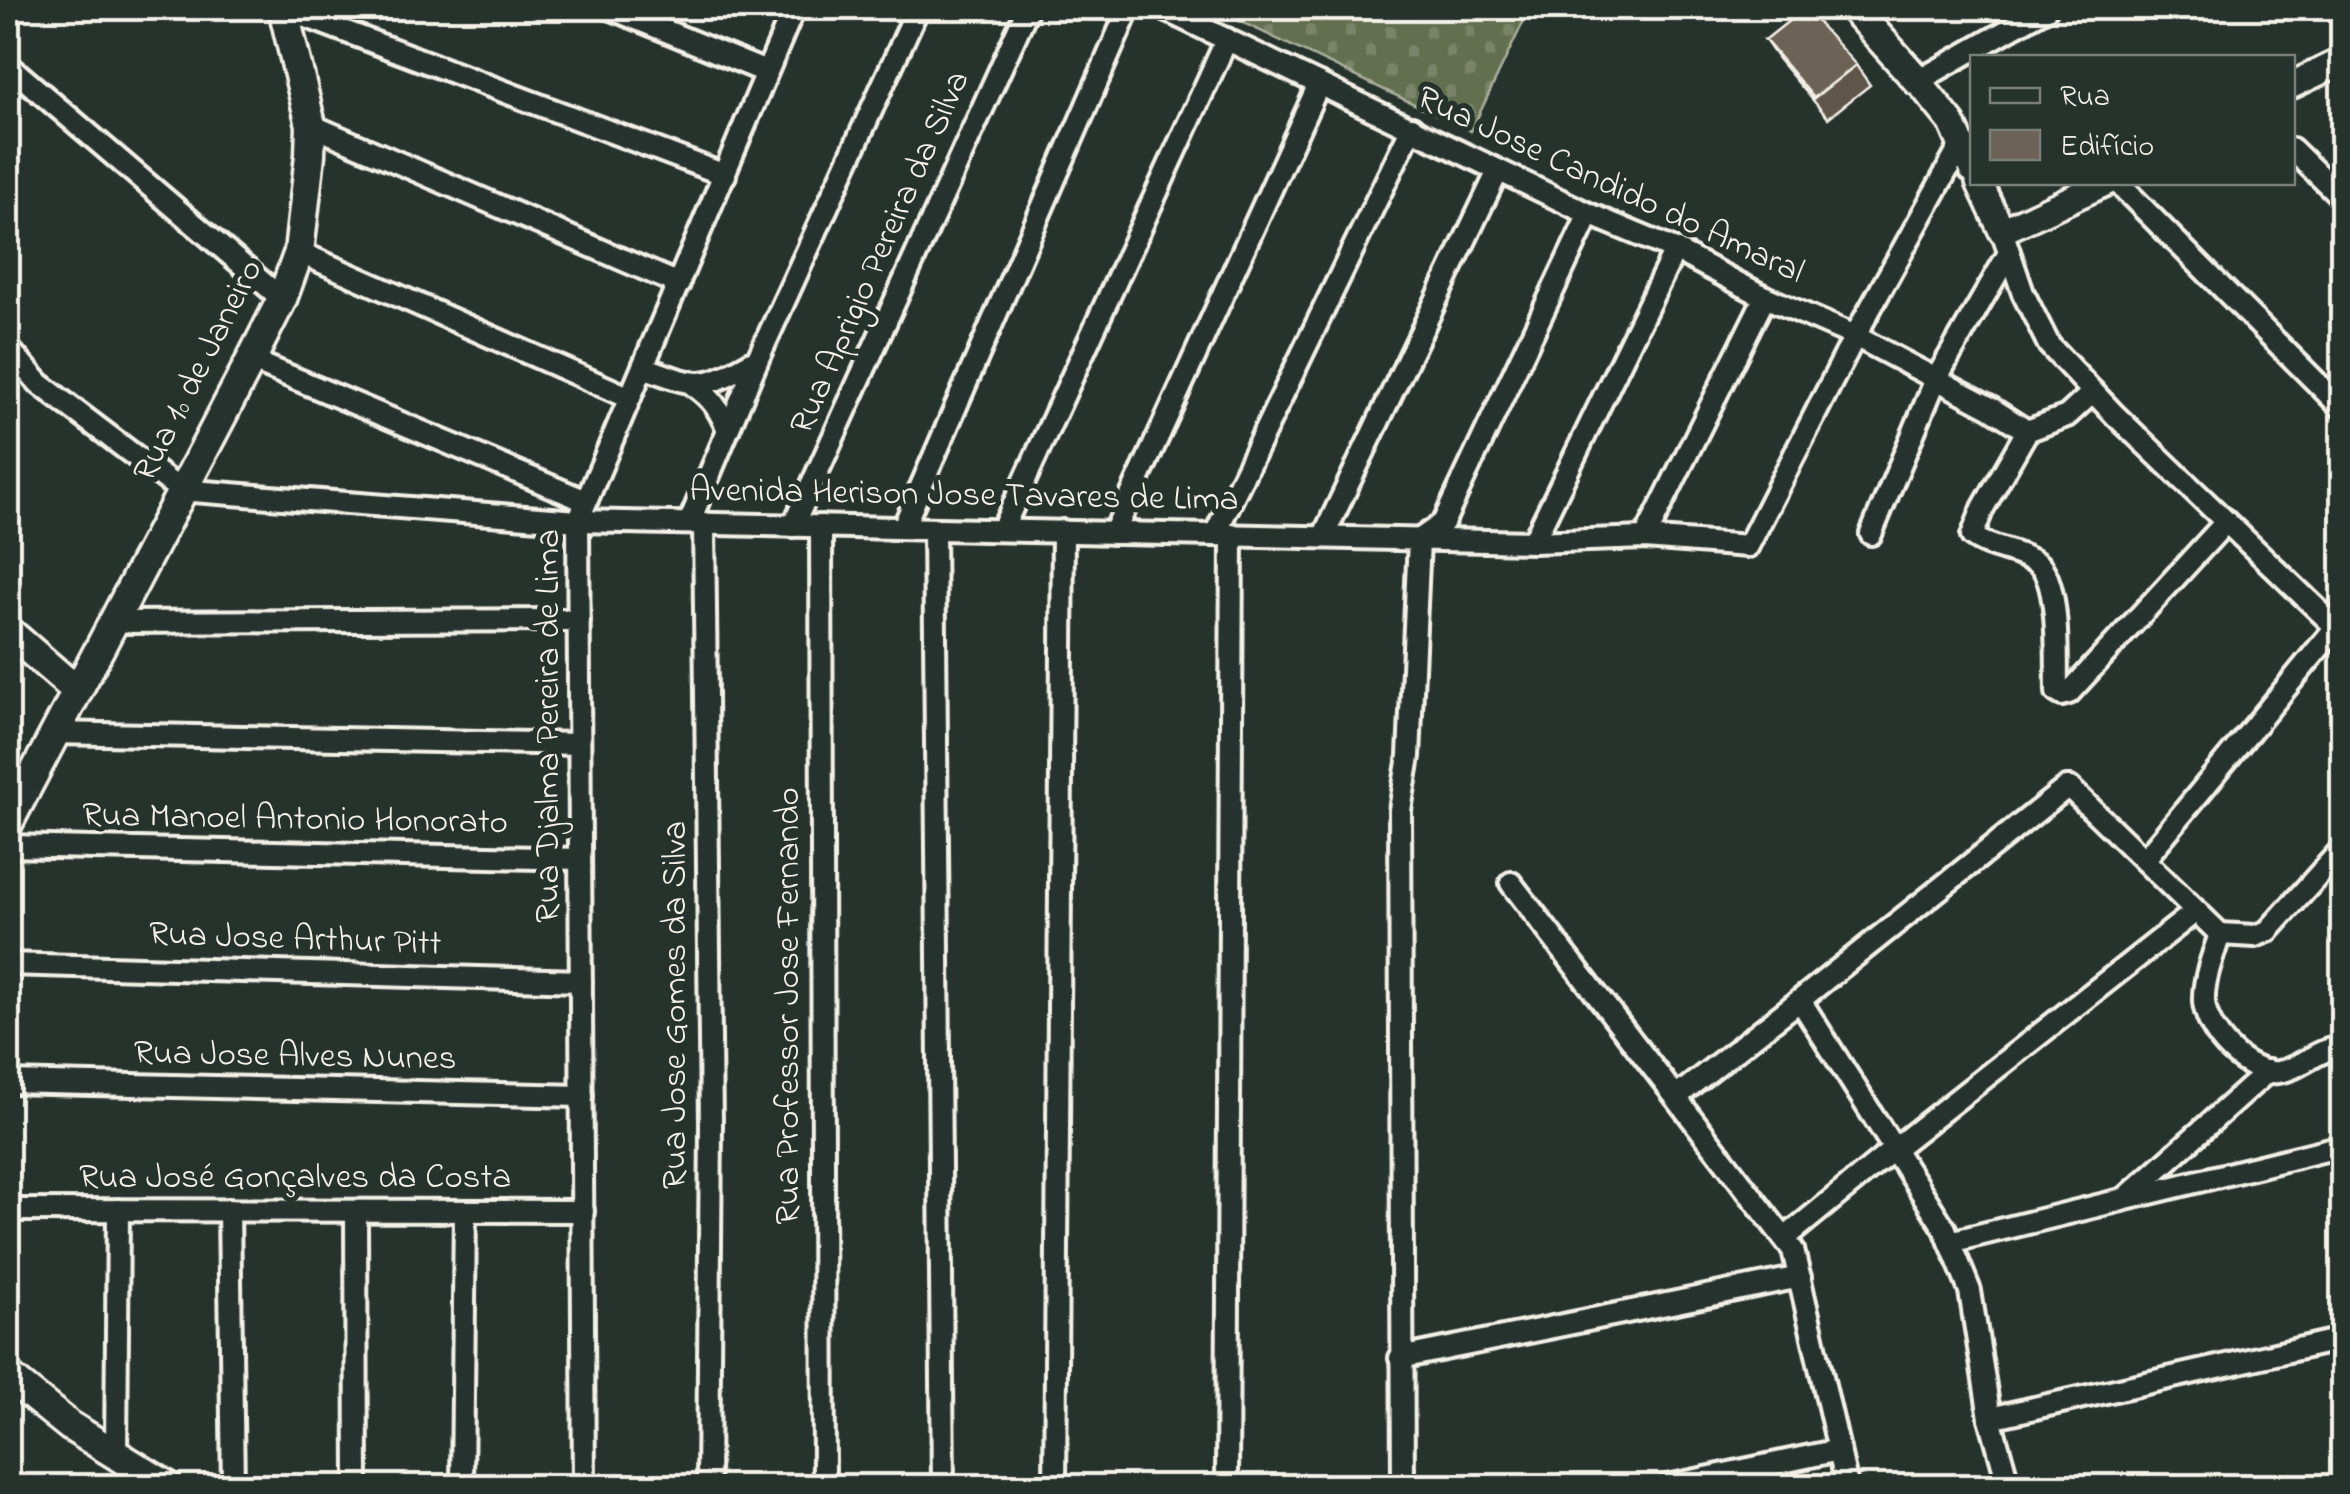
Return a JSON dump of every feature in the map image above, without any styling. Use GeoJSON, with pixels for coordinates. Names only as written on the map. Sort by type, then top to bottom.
{"type":"FeatureCollection","features":[{"type":"Feature","properties":{"kind":"main road","name":"Rua 1º de Janeiro"},"geometry":{"type":"LineString","coordinates":[[8,824],[251,360],[282,299],[299,252],[311,125],[283,8]]}},
{"type":"Feature","properties":{"kind":"main road"},"geometry":{"type":"LineString","coordinates":[[1854,8],[1918,81]]}},
{"type":"Feature","properties":{"kind":"main road"},"geometry":{"type":"LineString","coordinates":[[8,631],[76,690]]}},
{"type":"Feature","properties":{"kind":"main road"},"geometry":{"type":"LineString","coordinates":[[8,1376],[70,1426],[167,1486]]}},
{"type":"Feature","properties":{"kind":"street"},"geometry":{"type":"LineString","coordinates":[[283,8],[725,175]]}},
{"type":"Feature","properties":{"kind":"street"},"geometry":{"type":"LineString","coordinates":[[610,8],[766,72]]}},
{"type":"Feature","properties":{"kind":"street","name":"Rua Djalma Pereira de Lima"},"geometry":{"type":"LineString","coordinates":[[584,1486],[578,620],[582,511],[794,8]]}},
{"type":"Feature","properties":{"kind":"street"},"geometry":{"type":"LineString","coordinates":[[697,523],[728,430],[758,359],[918,8]]}},
{"type":"Feature","properties":{"kind":"street","name":"Rua Aprigio Pereira da Silva"},"geometry":{"type":"LineString","coordinates":[[793,526],[1028,8]]}},
{"type":"Feature","properties":{"kind":"street"},"geometry":{"type":"LineString","coordinates":[[903,528],[1129,8]]}},
{"type":"Feature","properties":{"kind":"street","name":"Rua Jose Candido do Amaral"},"geometry":{"type":"LineString","coordinates":[[1161,8],[1589,214],[1675,250],[1764,297],[1855,336],[2028,432]]}},
{"type":"Feature","properties":{"kind":"street"},"geometry":{"type":"LineString","coordinates":[[1855,336],[1967,157],[1952,123],[1918,81],[2047,8]]}},
{"type":"Feature","properties":{"kind":"street"},"geometry":{"type":"LineString","coordinates":[[1002,530],[1227,40]]}},
{"type":"Feature","properties":{"kind":"street"},"geometry":{"type":"LineString","coordinates":[[2295,84],[2342,62]]}},
{"type":"Feature","properties":{"kind":"street"},"geometry":{"type":"LineString","coordinates":[[8,66],[282,299]]}},
{"type":"Feature","properties":{"kind":"street"},"geometry":{"type":"LineString","coordinates":[[1114,532],[1319,84]]}},
{"type":"Feature","properties":{"kind":"street"},"geometry":{"type":"LineString","coordinates":[[311,125],[679,284]]}},
{"type":"Feature","properties":{"kind":"street"},"geometry":{"type":"LineString","coordinates":[[1226,1486],[1223,534],[1412,127]]}},
{"type":"Feature","properties":{"kind":"street"},"geometry":{"type":"LineString","coordinates":[[2295,151],[2342,198]]}},
{"type":"Feature","properties":{"kind":"street"},"geometry":{"type":"LineString","coordinates":[[1323,537],[1498,171]]}},
{"type":"Feature","properties":{"kind":"street"},"geometry":{"type":"LineString","coordinates":[[1980,185],[2048,345],[2339,630],[2144,860]]}},
{"type":"Feature","properties":{"kind":"street"},"geometry":{"type":"LineString","coordinates":[[1871,534],[1936,379],[2005,242],[2102,185]]}},
{"type":"Feature","properties":{"kind":"street"},"geometry":{"type":"LineString","coordinates":[[2120,185],[2342,408]]}},
{"type":"Feature","properties":{"kind":"street"},"geometry":{"type":"LineString","coordinates":[[1403,1486],[1400,810],[1408,756],[1419,540],[1443,524],[1589,214]]}},
{"type":"Feature","properties":{"kind":"street"},"geometry":{"type":"LineString","coordinates":[[1532,542],[1675,250]]}},
{"type":"Feature","properties":{"kind":"street"},"geometry":{"type":"LineString","coordinates":[[299,252],[630,398]]}},
{"type":"Feature","properties":{"kind":"street"},"geometry":{"type":"LineString","coordinates":[[1645,538],[1764,297]]}},
{"type":"Feature","properties":{"kind":"street","name":"Avenida Herison Jose Tavares de Lima"},"geometry":{"type":"LineString","coordinates":[[180,490],[582,511],[697,523],[1532,542],[1645,538],[1748,546],[1855,336]]}},
{"type":"Feature","properties":{"kind":"street"},"geometry":{"type":"LineString","coordinates":[[8,348],[40,384],[180,490]]}},
{"type":"Feature","properties":{"kind":"street"},"geometry":{"type":"LineString","coordinates":[[693,385],[720,380],[758,359]]}},
{"type":"Feature","properties":{"kind":"street"},"geometry":{"type":"LineString","coordinates":[[251,360],[582,511]]}},
{"type":"Feature","properties":{"kind":"street"},"geometry":{"type":"LineString","coordinates":[[644,367],[693,385],[719,408],[728,430]]}},
{"type":"Feature","properties":{"kind":"street"},"geometry":{"type":"LineString","coordinates":[[2093,392],[2067,416],[2028,432],[1983,508],[1972,536],[2039,564],[2049,578],[2057,692],[2062,696],[2069,692],[2226,522]]}},
{"type":"Feature","properties":{"kind":"street","name":"Rua Jose Gomes da Silva"},"geometry":{"type":"LineString","coordinates":[[697,523],[711,1105],[708,1486]]}},
{"type":"Feature","properties":{"kind":"street","name":"Rua Professor Jose Fernando"},"geometry":{"type":"LineString","coordinates":[[821,526],[824,1486]]}},
{"type":"Feature","properties":{"kind":"street"},"geometry":{"type":"LineString","coordinates":[[934,528],[943,1486]]}},
{"type":"Feature","properties":{"kind":"street"},"geometry":{"type":"LineString","coordinates":[[1056,1486],[1063,532]]}},
{"type":"Feature","properties":{"kind":"street"},"geometry":{"type":"LineString","coordinates":[[114,622],[578,620]]}},
{"type":"Feature","properties":{"kind":"street"},"geometry":{"type":"LineString","coordinates":[[54,733],[580,744]]}},
{"type":"Feature","properties":{"kind":"street"},"geometry":{"type":"LineString","coordinates":[[1676,1097],[2066,788],[2220,934],[2255,936],[2268,931],[2342,849]]}},
{"type":"Feature","properties":{"kind":"street","name":"Rua Manoel Antonio Honorato"},"geometry":{"type":"LineString","coordinates":[[8,846],[580,859]]}},
{"type":"Feature","properties":{"kind":"street"},"geometry":{"type":"LineString","coordinates":[[1511,883],[1793,1250],[1847,1486]]}},
{"type":"Feature","properties":{"kind":"street"},"geometry":{"type":"LineString","coordinates":[[1784,1238],[2196,911]]}},
{"type":"Feature","properties":{"kind":"street"},"geometry":{"type":"LineString","coordinates":[[2220,934],[2205,985],[2204,1006],[2233,1054],[2250,1067],[2282,1072],[2329,1047],[2342,1048]]}},
{"type":"Feature","properties":{"kind":"street","name":"Rua Jose Arthur Pitt"},"geometry":{"type":"LineString","coordinates":[[8,964],[581,981]]}},
{"type":"Feature","properties":{"kind":"street"},"geometry":{"type":"LineString","coordinates":[[1800,1000],[1950,1242],[1970,1291],[1990,1418],[2009,1486]]}},
{"type":"Feature","properties":{"kind":"street"},"geometry":{"type":"LineString","coordinates":[[2124,1200],[2268,1071]]}},
{"type":"Feature","properties":{"kind":"street","name":"Rua Jose Alves Nunes"},"geometry":{"type":"LineString","coordinates":[[8,1082],[582,1096]]}},
{"type":"Feature","properties":{"kind":"street"},"geometry":{"type":"LineString","coordinates":[[1950,1242],[2342,1146]]}},
{"type":"Feature","properties":{"kind":"street","name":"Rua José Gonçalves da Costa"},"geometry":{"type":"LineString","coordinates":[[8,1210],[583,1211]]}},
{"type":"Feature","properties":{"kind":"street"},"geometry":{"type":"LineString","coordinates":[[116,1455],[118,1210]]}},
{"type":"Feature","properties":{"kind":"street"},"geometry":{"type":"LineString","coordinates":[[229,1210],[233,1486]]}},
{"type":"Feature","properties":{"kind":"street"},"geometry":{"type":"LineString","coordinates":[[356,1210],[357,1486]]}},
{"type":"Feature","properties":{"kind":"street"},"geometry":{"type":"LineString","coordinates":[[462,1486],[465,1211]]}},
{"type":"Feature","properties":{"kind":"street"},"geometry":{"type":"LineString","coordinates":[[1400,1358],[1800,1277]]}},
{"type":"Feature","properties":{"kind":"street"},"geometry":{"type":"LineString","coordinates":[[1990,1418],[2342,1339]]}},
{"type":"Feature","properties":{"kind":"street"},"geometry":{"type":"LineString","coordinates":[[1668,1486],[1840,1450]]}},
{"type":"Feature","properties":{"kind":"green space"},"geometry":{"type":"Polygon","coordinates":[[[1212,8],[1530,8],[1471,131],[1212,8]]]}},
{"type":"Feature","properties":{"kind":"building"},"geometry":{"type":"Polygon","coordinates":[[[1805,8],[1856,65],[1814,98],[1765,40],[1805,8]]]}}]}
